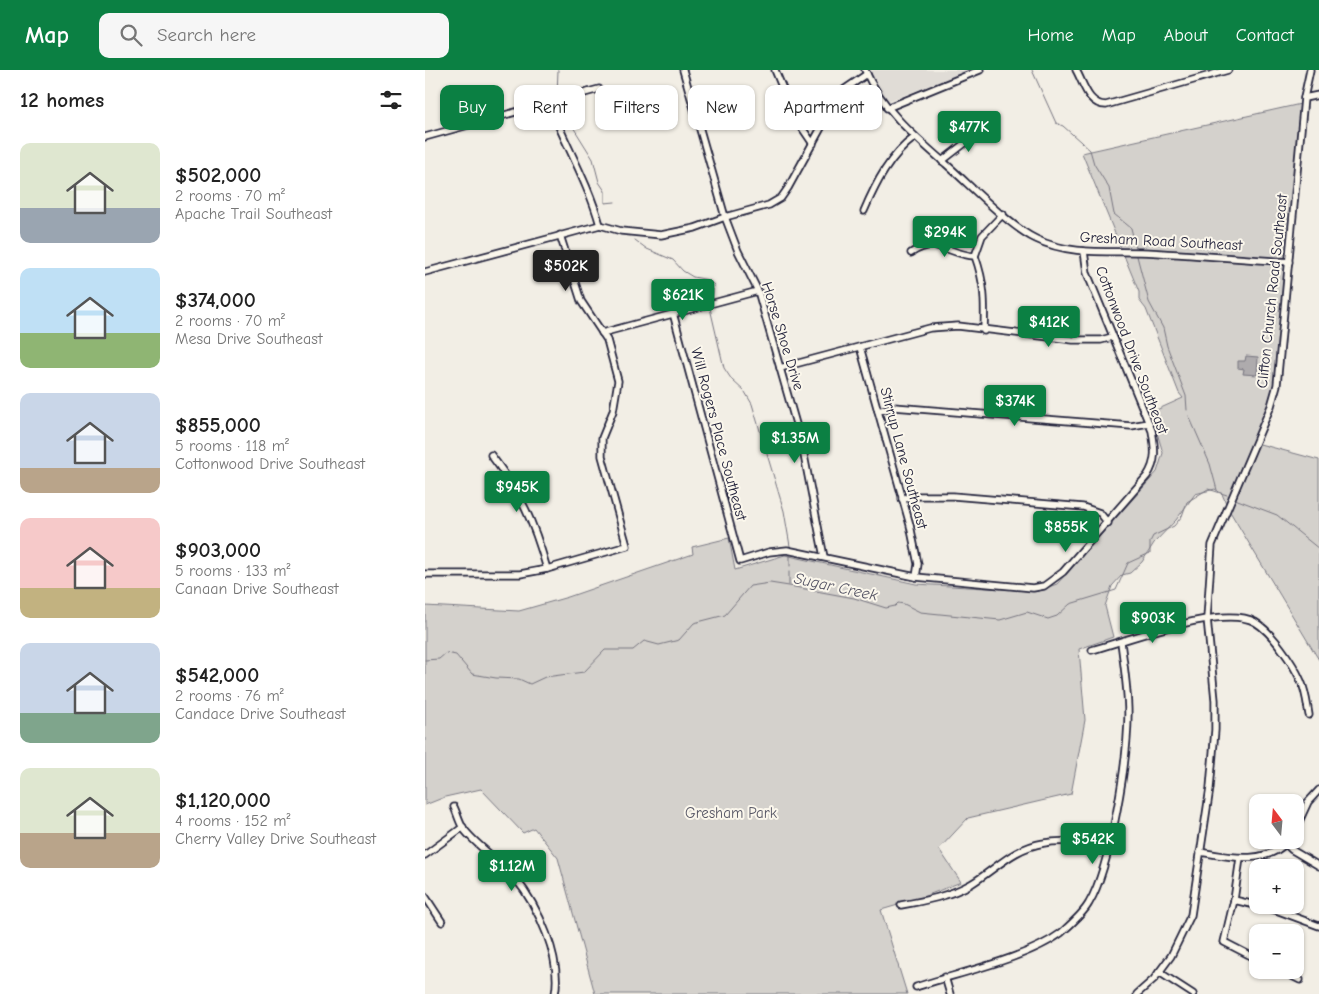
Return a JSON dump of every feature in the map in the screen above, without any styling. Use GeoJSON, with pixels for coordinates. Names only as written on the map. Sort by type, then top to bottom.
{"type":"FeatureCollection","features":[{"type":"Feature","properties":{"kind":"street","name":"Horse Shoe Drive"},"geometry":{"type":"LineString","coordinates":[[683,70],[725,217],[738,251],[758,291],[802,445],[825,557]]}},
{"type":"Feature","properties":{"kind":"street"},"geometry":{"type":"LineString","coordinates":[[775,70],[794,116],[813,144]]}},
{"type":"Feature","properties":{"kind":"street"},"geometry":{"type":"LineString","coordinates":[[887,108],[980,70]]}},
{"type":"Feature","properties":{"kind":"street"},"geometry":{"type":"LineString","coordinates":[[1077,70],[1092,100],[1096,104],[1106,105],[1218,71],[1228,70]]}},
{"type":"Feature","properties":{"kind":"street","name":"Clifton Church Road Southeast"},"geometry":{"type":"LineString","coordinates":[[1137,994],[1159,972],[1179,943],[1191,915],[1210,788],[1215,730],[1215,700],[1207,618],[1212,545],[1271,406],[1277,385],[1304,98],[1310,70]]}},
{"type":"Feature","properties":{"kind":"street"},"geometry":{"type":"LineString","coordinates":[[425,272],[600,225],[621,231],[661,235],[695,228],[725,217],[769,205],[781,198],[838,97],[866,72]]}},
{"type":"Feature","properties":{"kind":"street","name":"Gresham Road Southeast"},"geometry":{"type":"LineString","coordinates":[[866,72],[887,108],[915,137],[1003,214],[1035,239],[1084,251],[1141,252],[1289,262]]}},
{"type":"Feature","properties":{"kind":"street"},"geometry":{"type":"LineString","coordinates":[[1304,98],[1319,94]]}},
{"type":"Feature","properties":{"kind":"street"},"geometry":{"type":"LineString","coordinates":[[425,137],[514,113]]}},
{"type":"Feature","properties":{"kind":"street"},"geometry":{"type":"LineString","coordinates":[[560,130],[586,184],[600,225]]}},
{"type":"Feature","properties":{"kind":"street"},"geometry":{"type":"LineString","coordinates":[[942,161],[983,130]]}},
{"type":"Feature","properties":{"kind":"street"},"geometry":{"type":"LineString","coordinates":[[864,211],[891,161],[904,145],[915,137]]}},
{"type":"Feature","properties":{"kind":"street"},"geometry":{"type":"LineString","coordinates":[[984,331],[985,294],[975,256],[982,236],[1003,214]]}},
{"type":"Feature","properties":{"kind":"street"},"geometry":{"type":"LineString","coordinates":[[425,574],[504,574],[547,569],[627,546],[603,456],[602,438],[613,411],[618,381],[607,340],[581,301],[560,235]]}},
{"type":"Feature","properties":{"kind":"street"},"geometry":{"type":"LineString","coordinates":[[911,253],[922,245],[932,244],[965,255],[975,256]]}},
{"type":"Feature","properties":{"kind":"street","name":"Cottonwood Drive Southeast"},"geometry":{"type":"LineString","coordinates":[[740,561],[769,552],[787,550],[916,577],[1033,588],[1044,586],[1063,572],[1108,523],[1152,470],[1155,447],[1149,423],[1087,273],[1084,251]]}},
{"type":"Feature","properties":{"kind":"street"},"geometry":{"type":"LineString","coordinates":[[602,333],[758,291]]}},
{"type":"Feature","properties":{"kind":"street","name":"Will Rogers Place Southeast"},"geometry":{"type":"LineString","coordinates":[[673,313],[740,561]]}},
{"type":"Feature","properties":{"kind":"street"},"geometry":{"type":"LineString","coordinates":[[780,368],[930,328],[958,326],[984,331],[1073,340],[1101,340],[1113,337]]}},
{"type":"Feature","properties":{"kind":"street","name":"Stirrup Lane Southeast"},"geometry":{"type":"LineString","coordinates":[[860,347],[916,552],[916,577]]}},
{"type":"Feature","properties":{"kind":"street"},"geometry":{"type":"LineString","coordinates":[[878,411],[894,407],[1131,426],[1149,423]]}},
{"type":"Feature","properties":{"kind":"street"},"geometry":{"type":"LineString","coordinates":[[491,455],[520,495],[536,530],[547,569]]}},
{"type":"Feature","properties":{"kind":"street"},"geometry":{"type":"LineString","coordinates":[[902,499],[913,496],[953,496],[1083,507],[1100,513],[1108,523]]}},
{"type":"Feature","properties":{"kind":"street"},"geometry":{"type":"LineString","coordinates":[[1092,650],[1207,618],[1233,617],[1255,622],[1279,645],[1302,683],[1309,715]]}},
{"type":"Feature","properties":{"kind":"street"},"geometry":{"type":"LineString","coordinates":[[915,987],[1022,953],[1061,933],[1089,904],[1099,883],[1109,846],[1123,766],[1128,723],[1128,702],[1121,642]]}},
{"type":"Feature","properties":{"kind":"street"},"geometry":{"type":"LineString","coordinates":[[1304,811],[1308,802],[1319,790]]}},
{"type":"Feature","properties":{"kind":"street"},"geometry":{"type":"LineString","coordinates":[[454,806],[463,827],[516,878],[533,907],[542,924],[556,966],[557,982],[555,994]]}},
{"type":"Feature","properties":{"kind":"street"},"geometry":{"type":"LineString","coordinates":[[425,855],[463,827]]}},
{"type":"Feature","properties":{"kind":"street"},"geometry":{"type":"LineString","coordinates":[[901,905],[929,900],[965,887],[1013,853],[1028,847],[1063,841],[1109,846]]}},
{"type":"Feature","properties":{"kind":"street"},"geometry":{"type":"LineString","coordinates":[[1200,852],[1240,858],[1267,854],[1275,849]]}},
{"type":"Feature","properties":{"kind":"street"},"geometry":{"type":"LineString","coordinates":[[1291,849],[1319,866]]}},
{"type":"Feature","properties":{"kind":"street"},"geometry":{"type":"LineString","coordinates":[[1240,858],[1234,900],[1224,942],[1249,955]]}},
{"type":"Feature","properties":{"kind":"street"},"geometry":{"type":"LineString","coordinates":[[425,896],[442,922]]}},
{"type":"Feature","properties":{"kind":"street"},"geometry":{"type":"LineString","coordinates":[[1234,900],[1276,910],[1319,926]]}},
{"type":"Feature","properties":{"kind":"street"},"geometry":{"type":"LineString","coordinates":[[1159,972],[1193,994]]}},
{"type":"Feature","properties":{"kind":"street"},"geometry":{"type":"LineString","coordinates":[[945,977],[950,994]]}},
{"type":"Feature","properties":{"kind":"shaded area"},"geometry":{"type":"Polygon","coordinates":[[[866,70],[971,70],[888,101],[882,94],[882,85],[874,85],[866,70]]]}},
{"type":"Feature","properties":{"kind":"shaded area"},"geometry":{"type":"Polygon","coordinates":[[[1246,356],[1258,357],[1257,375],[1243,374],[1244,369],[1238,368],[1238,361],[1245,361],[1246,356]]]}},
{"type":"Feature","properties":{"kind":"green space","name":"Gresham Park"},"geometry":{"type":"Polygon","coordinates":[[[1305,103],[1276,394],[1256,443],[1319,460],[1319,660],[1229,510],[1222,494],[1215,489],[1195,494],[1176,520],[1154,543],[1142,562],[1130,573],[1122,575],[1112,586],[1105,606],[1113,637],[1079,649],[1085,720],[1071,794],[968,818],[939,849],[961,882],[915,900],[881,910],[907,994],[595,994],[558,858],[534,828],[523,833],[481,789],[445,797],[425,805],[425,606],[519,611],[568,597],[693,554],[692,547],[729,538],[735,570],[785,555],[916,584],[1037,591],[1057,584],[1157,472],[1163,453],[1153,419],[1155,418],[1154,411],[1183,398],[1179,393],[1146,309],[1139,300],[1139,292],[1082,153],[1305,103]]]}},
{"type":"Feature","properties":{"kind":"waterway"},"geometry":{"type":"LineString","coordinates":[[557,85],[558,70]]}},
{"type":"Feature","properties":{"kind":"waterway"},"geometry":{"type":"LineString","coordinates":[[1032,70],[1056,123],[1063,126],[1090,150],[1094,164],[1109,188],[1114,214],[1131,228],[1136,248]]}},
{"type":"Feature","properties":{"kind":"waterway"},"geometry":{"type":"LineString","coordinates":[[575,130],[593,159],[599,182],[605,191],[605,203],[615,202]]}},
{"type":"Feature","properties":{"kind":"waterway"},"geometry":{"type":"LineString","coordinates":[[635,240],[647,249],[673,260],[683,271],[693,277],[709,280],[714,285],[712,299]]}},
{"type":"Feature","properties":{"kind":"waterway"},"geometry":{"type":"LineString","coordinates":[[1137,256],[1149,302],[1163,328],[1167,346],[1186,396],[1187,410]]}},
{"type":"Feature","properties":{"kind":"waterway"},"geometry":{"type":"LineString","coordinates":[[710,308],[724,368],[732,380],[745,392],[752,404],[784,511],[790,546]]}},
{"type":"Feature","properties":{"kind":"waterway"},"geometry":{"type":"LineString","coordinates":[[1189,416],[1210,464],[1217,490]]}},
{"type":"Feature","properties":{"kind":"waterway","name":"Sugar Creek"},"geometry":{"type":"LineString","coordinates":[[425,660],[439,659],[446,653],[456,655],[472,674],[519,679],[530,684],[545,677],[584,672],[605,650],[633,650],[644,641],[659,645],[679,640],[694,623],[725,615],[750,586],[770,583],[854,598],[886,608],[895,606],[898,603],[920,612],[1000,620],[1027,612],[1048,619],[1057,616],[1070,604],[1116,590],[1128,563],[1150,553],[1150,542],[1153,536],[1174,526],[1182,516],[1187,502],[1208,489],[1227,495]]}},
{"type":"Feature","properties":{"kind":"waterway","name":"Sugar Creek"},"geometry":{"type":"LineString","coordinates":[[1235,499],[1277,515],[1319,549]]}},
{"type":"Feature","properties":{"kind":"waterway"},"geometry":{"type":"LineString","coordinates":[[790,554],[790,566]]}},
{"type":"Feature","properties":{"kind":"waterway"},"geometry":{"type":"LineString","coordinates":[[789,572],[789,585]]}}]}
